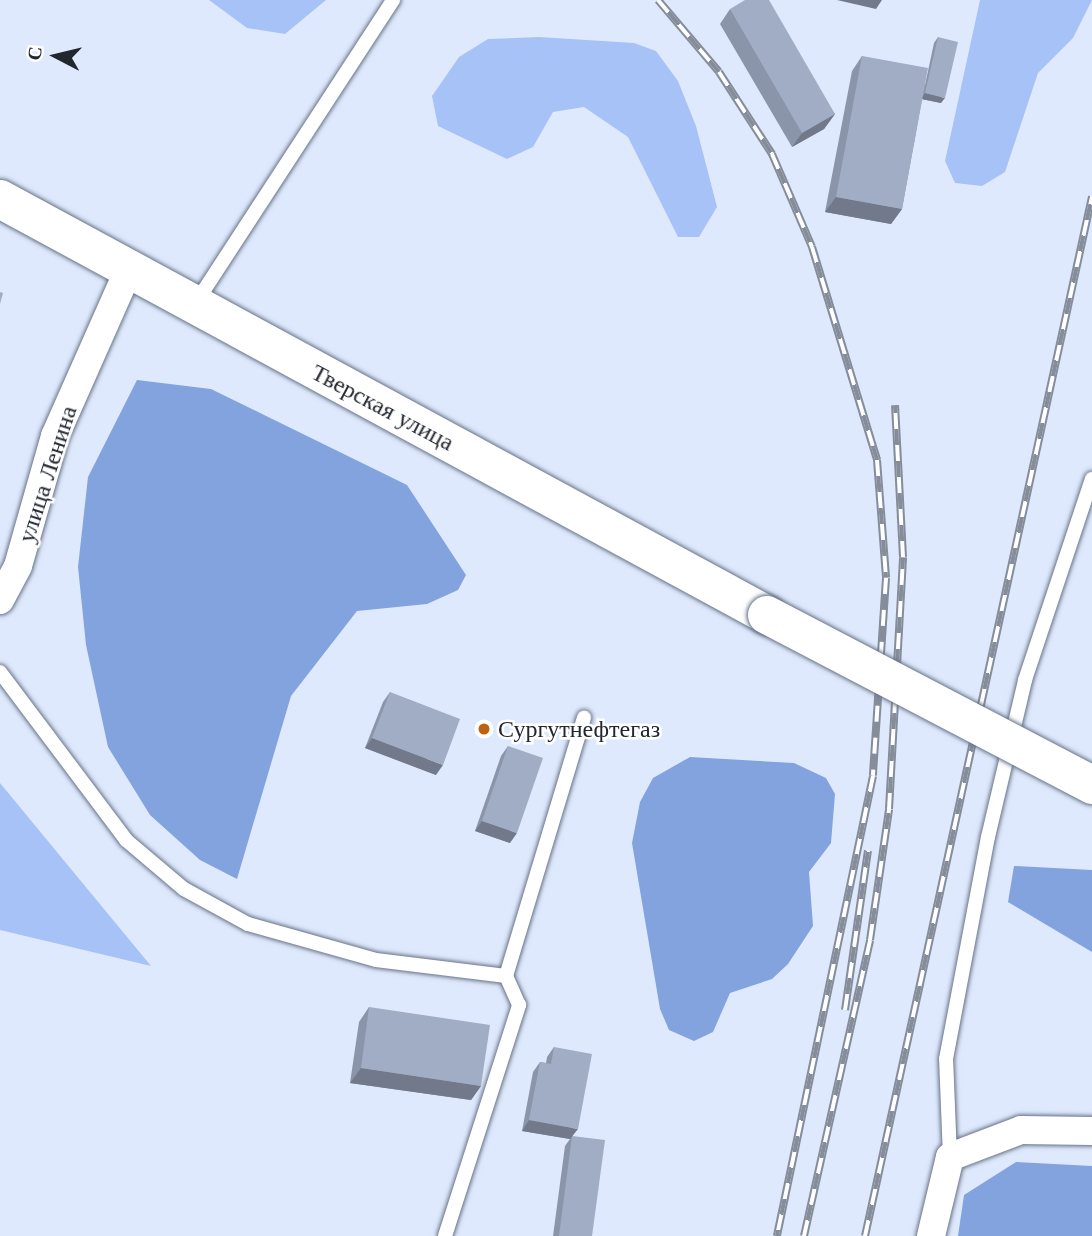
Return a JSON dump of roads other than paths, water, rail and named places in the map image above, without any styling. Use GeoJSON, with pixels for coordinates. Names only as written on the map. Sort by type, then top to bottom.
{"type":"FeatureCollection","features":[{"type":"Feature","properties":{"kind":"main road","name":"Тверская улица"},"geometry":{"type":"LineString","coordinates":[[0,199],[128,271],[767,615],[1092,785]]}},
{"type":"Feature","properties":{"kind":"street","name":"улица Ленина"},"geometry":{"type":"LineString","coordinates":[[0,600],[18,566],[55,436],[128,271]]}},
{"type":"Feature","properties":{"kind":"street"},"geometry":{"type":"LineString","coordinates":[[931,1236],[950,1157],[1021,1130],[1092,1131]]}},
{"type":"Feature","properties":{"kind":"lane"},"geometry":{"type":"LineString","coordinates":[[195,305],[393,0]]}},
{"type":"Feature","properties":{"kind":"lane"},"geometry":{"type":"LineString","coordinates":[[950,1157],[946,1059],[988,837],[1025,680],[1092,479]]}},
{"type":"Feature","properties":{"kind":"lane"},"geometry":{"type":"LineString","coordinates":[[0,672],[126,840],[184,888],[248,924],[376,960],[506,976]]}},
{"type":"Feature","properties":{"kind":"lane"},"geometry":{"type":"LineString","coordinates":[[445,1236],[519,1005],[506,976],[584,718]]}},
{"type":"Feature","properties":{"kind":"railway"},"geometry":{"type":"LineString","coordinates":[[658,0],[719,72],[772,154],[812,247],[877,460],[886,578],[873,776],[777,1236]]}},
{"type":"Feature","properties":{"kind":"railway"},"geometry":{"type":"LineString","coordinates":[[865,1236],[1092,197]]}},
{"type":"Feature","properties":{"kind":"railway"},"geometry":{"type":"LineString","coordinates":[[804,1236],[870,940],[889,809],[903,557],[895,405]]}},
{"type":"Feature","properties":{"kind":"railway"},"geometry":{"type":"LineString","coordinates":[[845,1010],[868,851]]}},
{"type":"Feature","properties":{"kind":"place","name":"Сургутнефтегаз"},"geometry":{"type":"Point","coordinates":[484,729]}}]}
